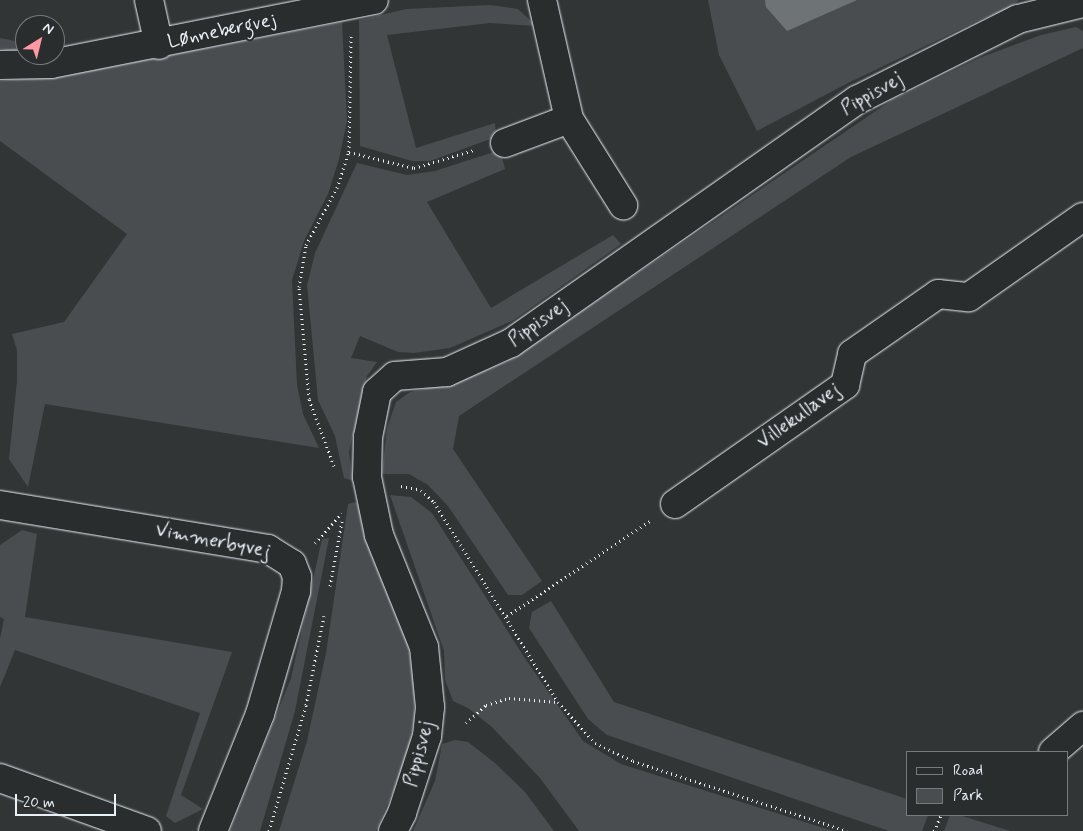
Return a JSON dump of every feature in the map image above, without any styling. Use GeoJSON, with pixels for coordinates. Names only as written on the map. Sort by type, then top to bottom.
{"type":"FeatureCollection","features":[{"type":"Feature","properties":{"kind":"street","name":"Lønnebergvej"},"geometry":{"type":"LineString","coordinates":[[149,0],[159,45]]}},
{"type":"Feature","properties":{"kind":"street"},"geometry":{"type":"LineString","coordinates":[[542,0],[569,119],[622,205]]}},
{"type":"Feature","properties":{"kind":"street","name":"Lønnebergvej"},"geometry":{"type":"LineString","coordinates":[[0,65],[51,64],[159,45],[363,2]]}},
{"type":"Feature","properties":{"kind":"street","name":"Pippisvej"},"geometry":{"type":"LineString","coordinates":[[393,831],[402,813],[427,736],[430,707],[424,647],[379,535],[369,487],[368,437],[377,392],[395,376],[447,372],[511,343],[857,100],[1018,19],[1083,3]]}},
{"type":"Feature","properties":{"kind":"street"},"geometry":{"type":"LineString","coordinates":[[505,143],[569,119]]}},
{"type":"Feature","properties":{"kind":"street","name":"Villekullavej"},"geometry":{"type":"LineString","coordinates":[[676,504],[845,385],[852,354],[938,294],[968,297],[1083,217]]}},
{"type":"Feature","properties":{"kind":"street","name":"Vimmerbyvej"},"geometry":{"type":"LineString","coordinates":[[0,505],[268,549],[292,564],[297,578],[296,592],[268,685],[213,831]]}},
{"type":"Feature","properties":{"kind":"street"},"geometry":{"type":"LineString","coordinates":[[1054,751],[1083,726]]}},
{"type":"Feature","properties":{"kind":"street"},"geometry":{"type":"LineString","coordinates":[[0,778],[147,831]]}},
{"type":"Feature","properties":{"kind":"path"},"geometry":{"type":"LineString","coordinates":[[309,399],[299,287],[306,245],[337,188],[349,152],[363,2]]}},
{"type":"Feature","properties":{"kind":"path"},"geometry":{"type":"LineString","coordinates":[[349,152],[414,168],[497,142],[505,143]]}},
{"type":"Feature","properties":{"kind":"path"},"geometry":{"type":"LineString","coordinates":[[369,487],[394,485],[421,490],[434,502],[507,616],[558,702],[594,743],[633,762],[847,831]]}},
{"type":"Feature","properties":{"kind":"path"},"geometry":{"type":"LineString","coordinates":[[507,616],[676,504]]}},
{"type":"Feature","properties":{"kind":"path"},"geometry":{"type":"LineString","coordinates":[[292,564],[342,513]]}},
{"type":"Feature","properties":{"kind":"path"},"geometry":{"type":"LineString","coordinates":[[466,723],[486,705],[509,698],[558,702]]}},
{"type":"Feature","properties":{"kind":"path"},"geometry":{"type":"LineString","coordinates":[[934,831],[941,816]]}},
{"type":"Feature","properties":{"kind":"green space"},"geometry":{"type":"Polygon","coordinates":[[[708,0],[1019,0],[1007,10],[984,18],[848,83],[757,131],[719,55],[708,0]]]}},
{"type":"Feature","properties":{"kind":"green space"},"geometry":{"type":"Polygon","coordinates":[[[490,5],[518,9],[536,26],[490,23],[387,35],[416,148],[495,123],[496,137],[430,161],[412,161],[360,146],[359,20],[406,9],[490,5]]]}},
{"type":"Feature","properties":{"kind":"green space"},"geometry":{"type":"Polygon","coordinates":[[[342,22],[347,121],[339,159],[328,194],[304,241],[292,280],[297,385],[303,414],[319,448],[45,404],[28,487],[9,459],[17,381],[17,350],[12,334],[64,322],[127,234],[0,141],[0,81],[63,76],[342,22]]]}},
{"type":"Feature","properties":{"kind":"green space"},"geometry":{"type":"Polygon","coordinates":[[[1076,27],[1083,31],[1083,48],[851,157],[459,416],[453,449],[542,581],[522,595],[508,595],[448,506],[428,485],[409,474],[382,474],[387,428],[396,402],[410,392],[461,381],[508,361],[892,100],[979,58],[1041,35],[1076,27]]]}},
{"type":"Feature","properties":{"kind":"green space"},"geometry":{"type":"Polygon","coordinates":[[[0,38],[15,41],[15,51],[0,49],[0,38]]]}},
{"type":"Feature","properties":{"kind":"green space"},"geometry":{"type":"Polygon","coordinates":[[[500,150],[505,169],[427,202],[491,308],[613,235],[621,244],[514,320],[450,348],[414,353],[398,352],[360,336],[351,358],[377,362],[367,376],[349,452],[353,481],[344,478],[335,436],[318,400],[307,285],[315,253],[357,163],[407,175],[435,171],[500,150]]]}},
{"type":"Feature","properties":{"kind":"green space"},"geometry":{"type":"Polygon","coordinates":[[[390,495],[411,497],[432,513],[526,660],[583,741],[621,764],[833,831],[579,831],[540,778],[492,727],[468,708],[453,701],[445,680],[444,651],[390,495]]]}},
{"type":"Feature","properties":{"kind":"green space"},"geometry":{"type":"Polygon","coordinates":[[[355,502],[359,504],[408,645],[414,682],[414,718],[408,757],[376,831],[279,831],[307,741],[326,653],[348,504],[355,502]]]}},
{"type":"Feature","properties":{"kind":"green space"},"geometry":{"type":"Polygon","coordinates":[[[22,530],[37,534],[25,617],[232,652],[181,795],[203,809],[175,823],[166,816],[200,713],[15,650],[0,687],[0,639],[4,619],[0,617],[0,545],[22,530]]]}},
{"type":"Feature","properties":{"kind":"green space"},"geometry":{"type":"Polygon","coordinates":[[[329,538],[295,711],[260,831],[230,831],[291,678],[322,539],[329,538]]]}},
{"type":"Feature","properties":{"kind":"green space"},"geometry":{"type":"Polygon","coordinates":[[[551,601],[614,702],[906,799],[906,816],[928,816],[922,831],[889,831],[607,735],[588,719],[529,628],[532,612],[551,601]]]}},
{"type":"Feature","properties":{"kind":"green space"},"geometry":{"type":"Polygon","coordinates":[[[455,740],[468,742],[495,763],[525,792],[554,831],[413,831],[435,781],[442,744],[455,740]]]}},
{"type":"Feature","properties":{"kind":"green space"},"geometry":{"type":"Polygon","coordinates":[[[950,816],[962,816],[1010,831],[944,831],[950,816]]]}},
{"type":"Feature","properties":{"kind":"shaded area"},"geometry":{"type":"Polygon","coordinates":[[[765,0],[857,0],[787,31],[766,7],[765,0]]]}}]}
